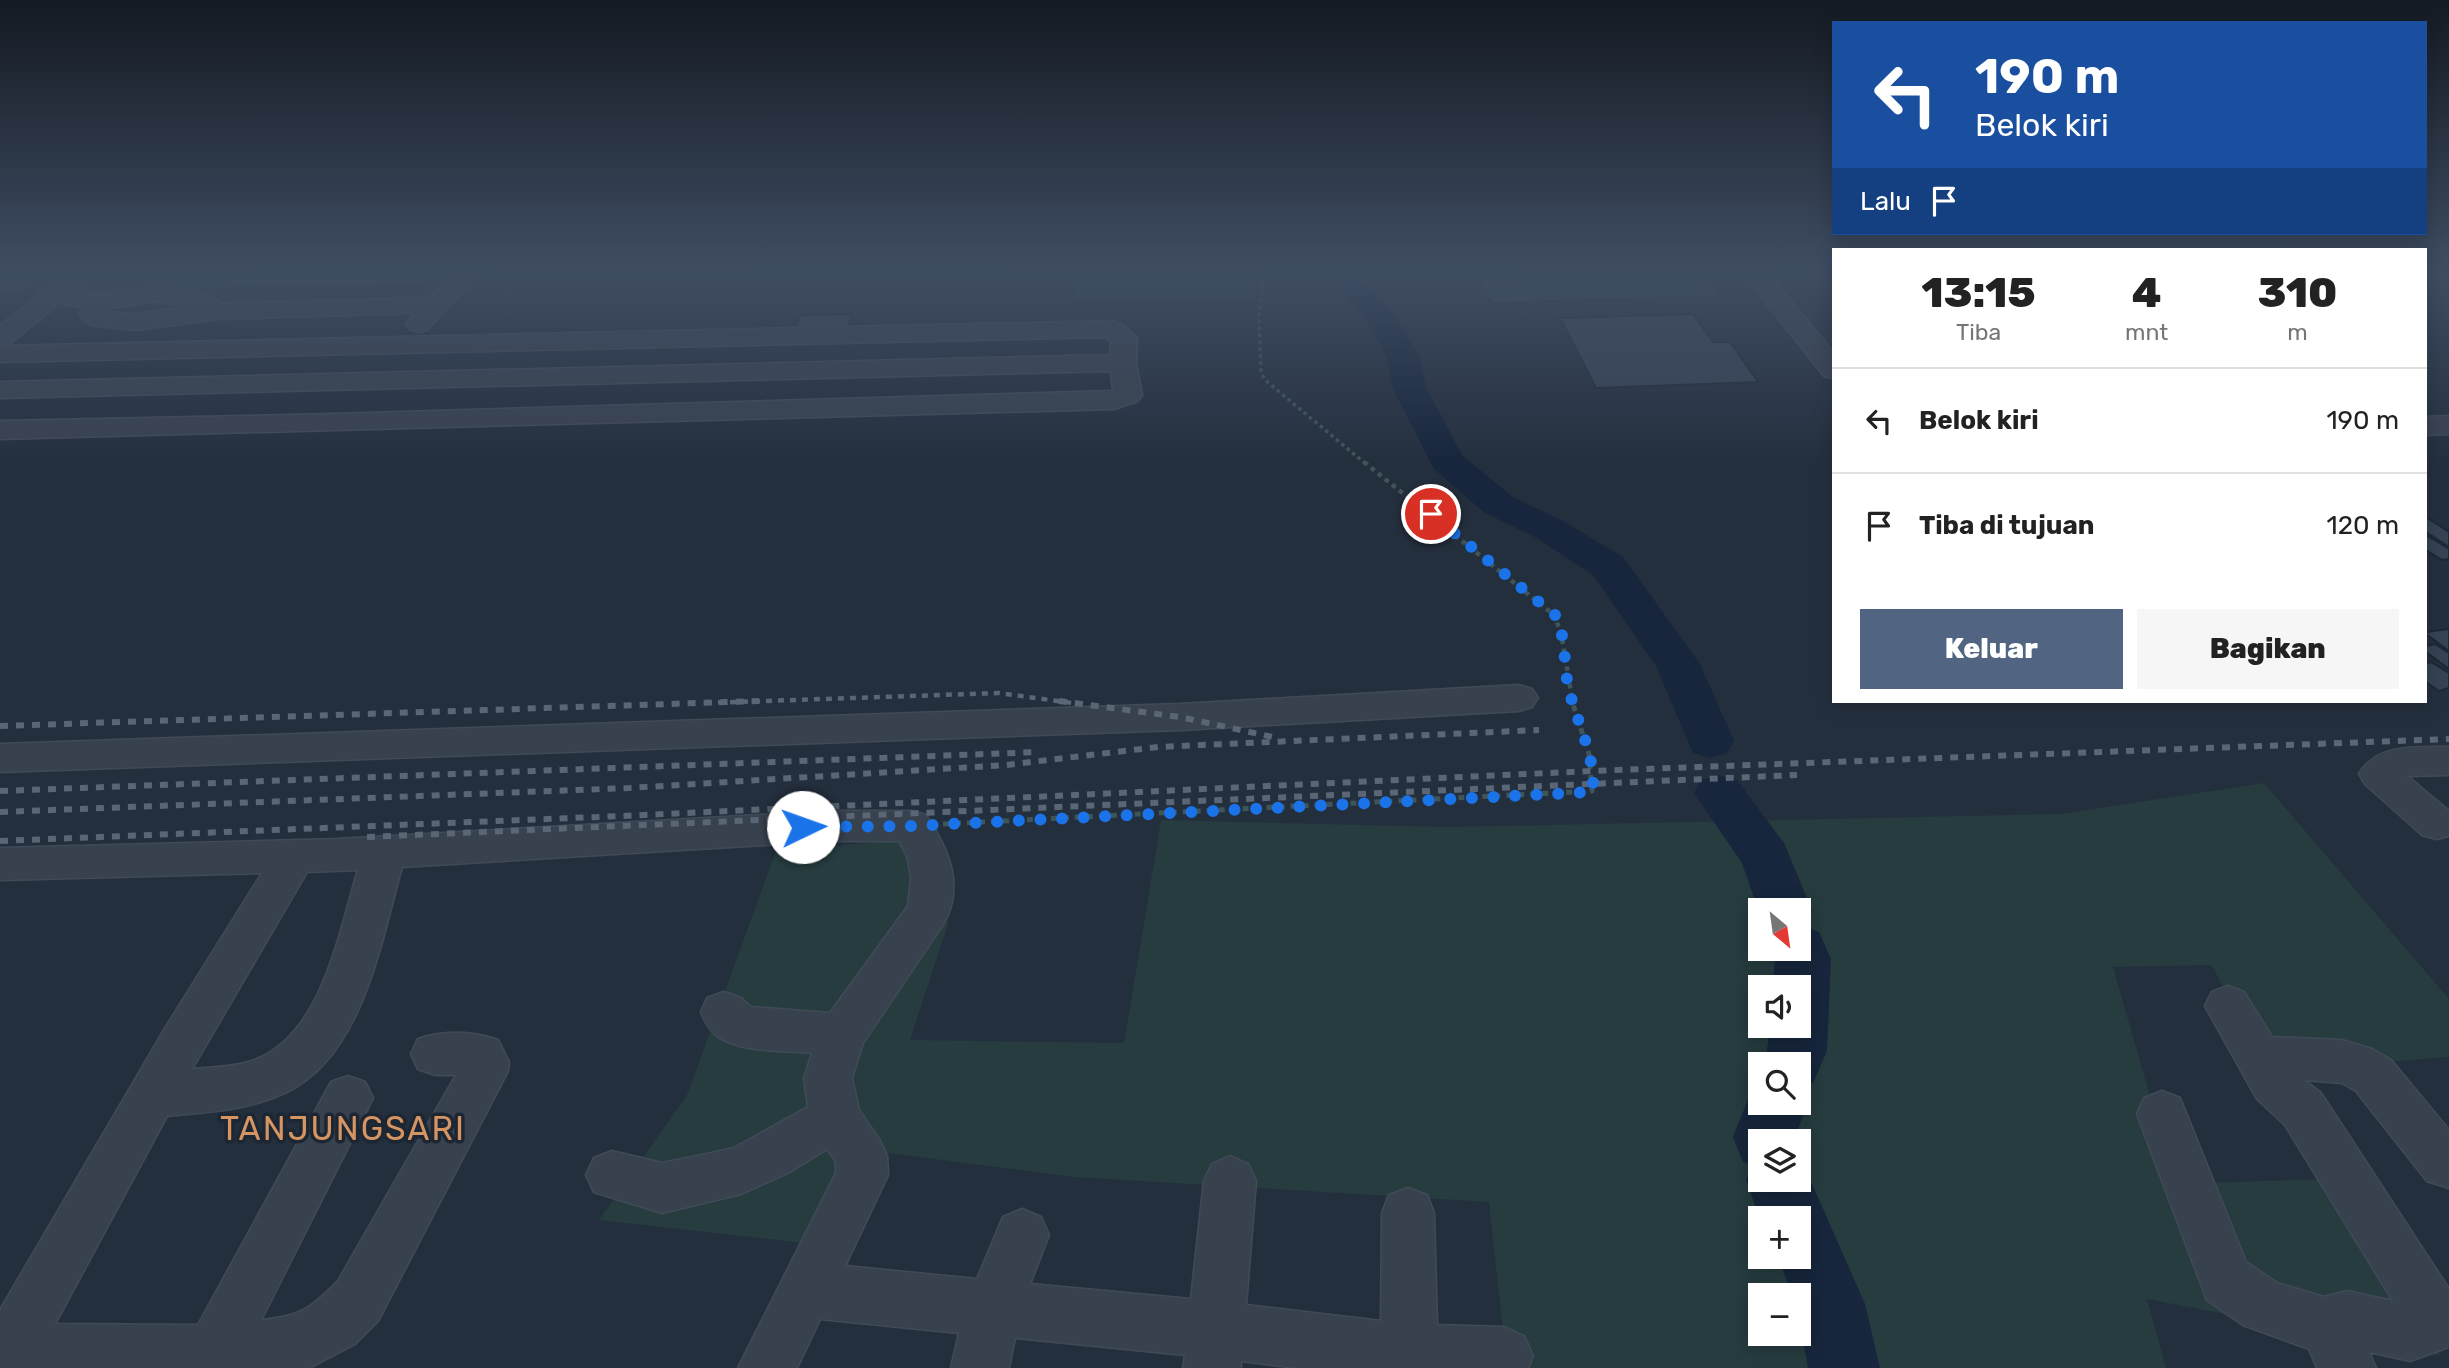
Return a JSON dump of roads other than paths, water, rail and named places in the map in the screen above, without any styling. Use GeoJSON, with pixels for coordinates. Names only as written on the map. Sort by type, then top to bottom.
{"type":"FeatureCollection","features":[{"type":"Feature","properties":{"kind":"street"},"geometry":{"type":"LineString","coordinates":[[334,423],[409,335]]}},
{"type":"Feature","properties":{"kind":"street"},"geometry":{"type":"LineString","coordinates":[[0,354],[852,335]]}},
{"type":"Feature","properties":{"kind":"street"},"geometry":{"type":"LineString","coordinates":[[0,429],[334,423],[1114,401],[1128,395],[1123,363],[1124,338],[1120,335]]}},
{"type":"Feature","properties":{"kind":"street"},"geometry":{"type":"LineString","coordinates":[[1805,335],[1832,368]]}},
{"type":"Feature","properties":{"kind":"street"},"geometry":{"type":"LineString","coordinates":[[0,390],[370,379],[1123,363]]}},
{"type":"Feature","properties":{"kind":"street"},"geometry":{"type":"LineString","coordinates":[[2427,426],[2449,425]]}},
{"type":"Feature","properties":{"kind":"street"},"geometry":{"type":"LineString","coordinates":[[0,758],[1180,717],[1519,698]]}},
{"type":"Feature","properties":{"kind":"street"},"geometry":{"type":"LineString","coordinates":[[2437,824],[2379,774],[2386,766],[2403,762],[2449,761]]}},
{"type":"Feature","properties":{"kind":"street"},"geometry":{"type":"LineString","coordinates":[[8,871],[830,825],[911,826],[928,852],[933,868],[934,892],[929,911],[842,1035],[828,1078],[835,1118],[861,1156],[862,1175],[767,1368]]}},
{"type":"Feature","properties":{"kind":"street"},"geometry":{"type":"LineString","coordinates":[[152,1095],[250,1085],[274,1077],[312,1046],[335,1011],[344,990],[385,852]]}},
{"type":"Feature","properties":{"kind":"street"},"geometry":{"type":"LineString","coordinates":[[3,1356],[68,1250],[191,1023],[295,856]]}},
{"type":"Feature","properties":{"kind":"street"},"geometry":{"type":"LineString","coordinates":[[2228,1006],[2281,1092],[2303,1109],[2443,1321],[2410,1333],[2347,1319],[2337,1320],[2340,1348]]}},
{"type":"Feature","properties":{"kind":"street"},"geometry":{"type":"LineString","coordinates":[[724,1012],[737,1024],[751,1027],[842,1035]]}},
{"type":"Feature","properties":{"kind":"street"},"geometry":{"type":"LineString","coordinates":[[3,1356],[214,1354],[296,1345],[335,1324],[358,1301],[484,1071],[485,1062],[481,1055],[435,1054]]}},
{"type":"Feature","properties":{"kind":"street"},"geometry":{"type":"LineString","coordinates":[[2258,1058],[2347,1062],[2364,1068],[2376,1077],[2424,1140],[2445,1164],[2449,1164]]}},
{"type":"Feature","properties":{"kind":"street"},"geometry":{"type":"LineString","coordinates":[[214,1354],[348,1098]]}},
{"type":"Feature","properties":{"kind":"street"},"geometry":{"type":"LineString","coordinates":[[2162,1114],[2226,1281],[2239,1293],[2340,1348]]}},
{"type":"Feature","properties":{"kind":"street"},"geometry":{"type":"LineString","coordinates":[[612,1175],[662,1188],[707,1179],[741,1170],[771,1156],[835,1118]]}},
{"type":"Feature","properties":{"kind":"street"},"geometry":{"type":"LineString","coordinates":[[1214,1349],[1230,1181]]}},
{"type":"Feature","properties":{"kind":"street"},"geometry":{"type":"LineString","coordinates":[[1408,1213],[1409,1361]]}},
{"type":"Feature","properties":{"kind":"street"},"geometry":{"type":"LineString","coordinates":[[980,1368],[993,1307],[1021,1235]]}},
{"type":"Feature","properties":{"kind":"street"},"geometry":{"type":"LineString","coordinates":[[806,1290],[993,1307],[1214,1349],[1409,1361],[1504,1356]]}},
{"type":"Feature","properties":{"kind":"waterway"},"geometry":{"type":"LineString","coordinates":[[1390,335],[1403,356],[1409,387],[1447,461],[1499,505],[1549,529],[1608,566],[1678,664],[1710,741]]}},
{"type":"Feature","properties":{"kind":"waterway"},"geometry":{"type":"LineString","coordinates":[[1719,793],[1766,857],[1781,898]]}},
{"type":"Feature","properties":{"kind":"waterway"},"geometry":{"type":"LineString","coordinates":[[1802,975],[1803,961]]}},
{"type":"Feature","properties":{"kind":"waterway"},"geometry":{"type":"LineString","coordinates":[[1797,1052],[1798,1038]]}},
{"type":"Feature","properties":{"kind":"waterway"},"geometry":{"type":"LineString","coordinates":[[1767,1129],[1772,1115]]}},
{"type":"Feature","properties":{"kind":"waterway"},"geometry":{"type":"LineString","coordinates":[[1783,1192],[1788,1206]]}},
{"type":"Feature","properties":{"kind":"waterway"},"geometry":{"type":"LineString","coordinates":[[1811,1258],[1831,1304],[1844,1368]]}},
{"type":"Feature","properties":{"kind":"railway"},"geometry":{"type":"LineString","coordinates":[[706,703],[999,693],[1072,703]]}},
{"type":"Feature","properties":{"kind":"railway"},"geometry":{"type":"LineString","coordinates":[[0,726],[759,701]]}},
{"type":"Feature","properties":{"kind":"railway"},"geometry":{"type":"LineString","coordinates":[[1059,701],[1180,717],[1273,737]]}},
{"type":"Feature","properties":{"kind":"railway"},"geometry":{"type":"LineString","coordinates":[[0,812],[629,788],[1006,765],[1158,747],[1539,730]]}},
{"type":"Feature","properties":{"kind":"railway"},"geometry":{"type":"LineString","coordinates":[[0,841],[622,816],[1591,771],[2449,739]]}},
{"type":"Feature","properties":{"kind":"railway"},"geometry":{"type":"LineString","coordinates":[[0,791],[1039,752]]}},
{"type":"Feature","properties":{"kind":"railway"},"geometry":{"type":"LineString","coordinates":[[367,837],[1797,775]]}},
{"type":"Feature","properties":{"kind":"district","name":"TANJUNGSARI"},"geometry":{"type":"Point","coordinates":[343,1128]}}]}
